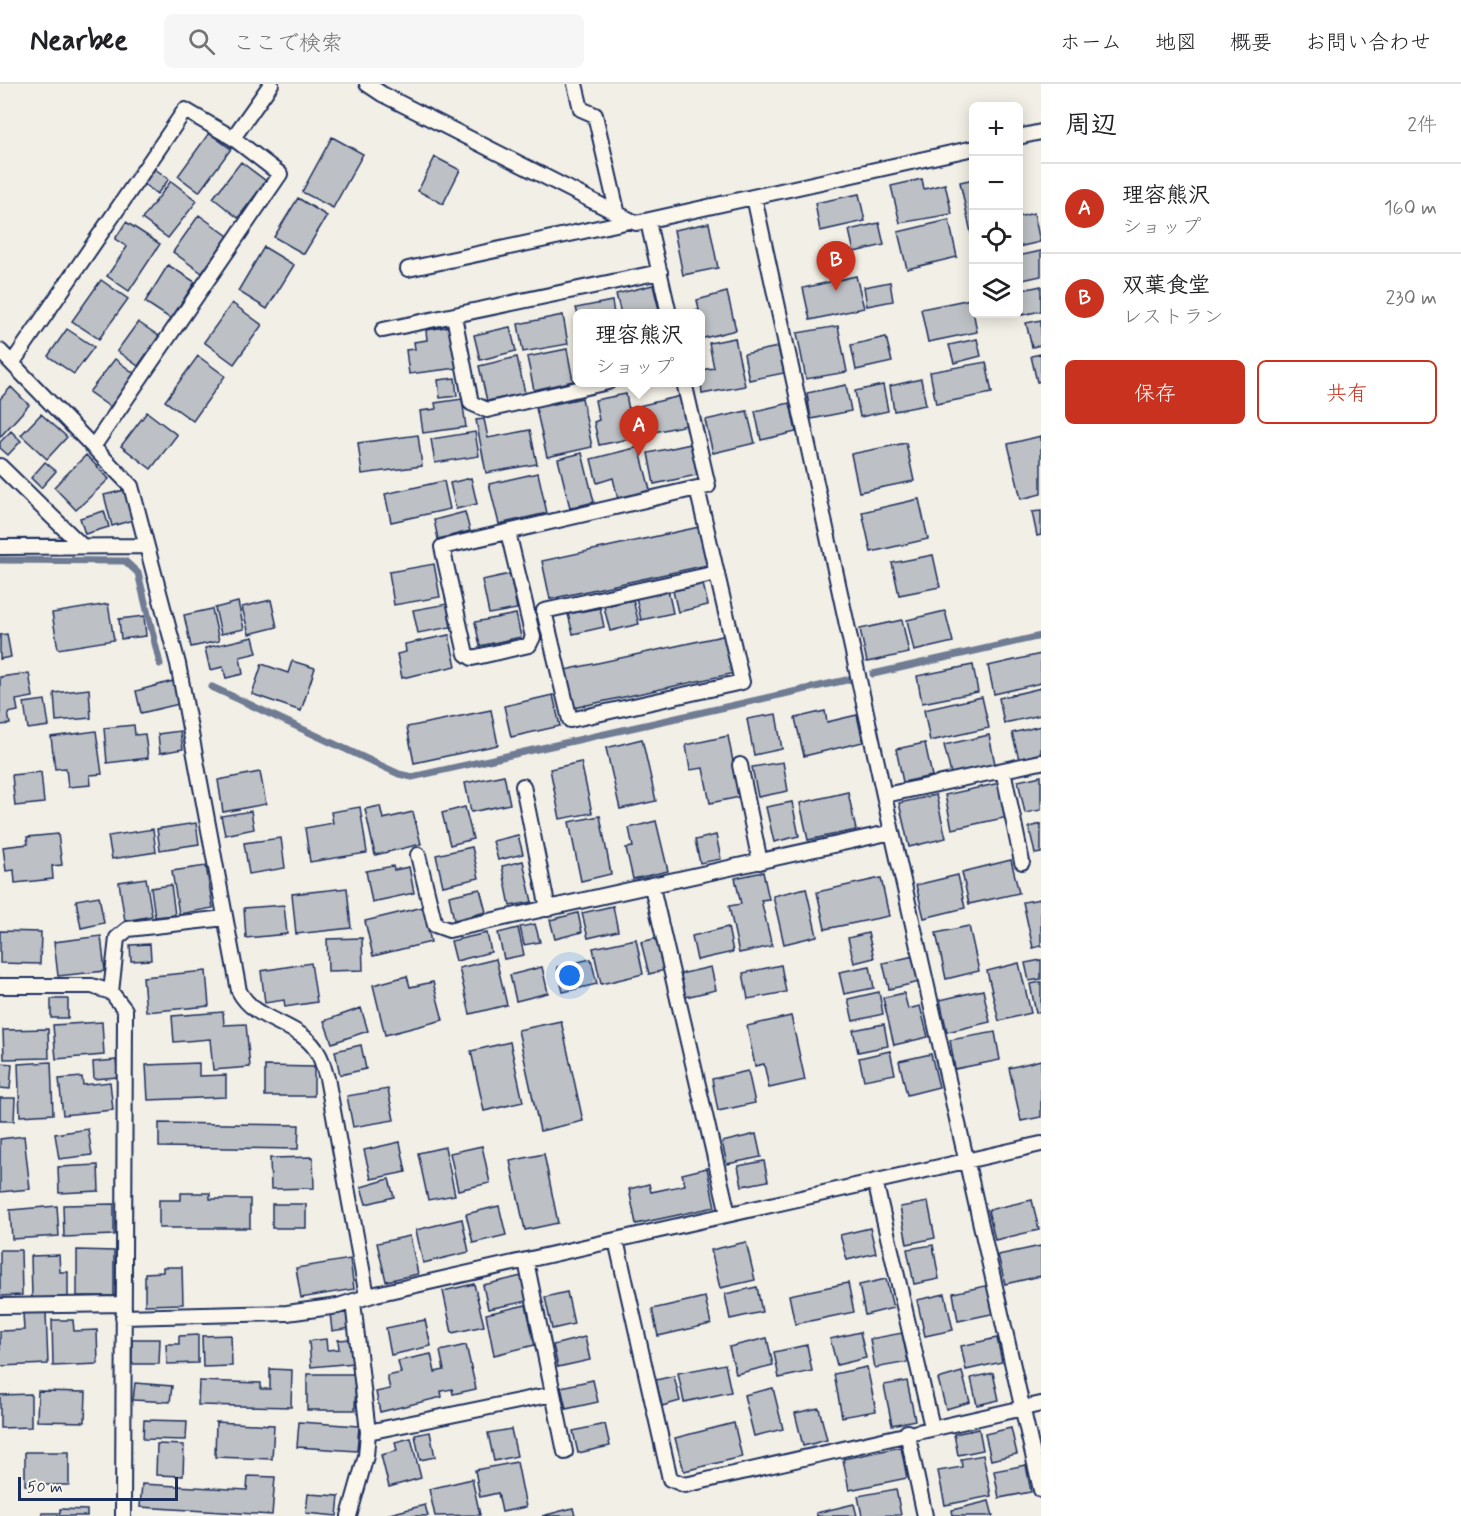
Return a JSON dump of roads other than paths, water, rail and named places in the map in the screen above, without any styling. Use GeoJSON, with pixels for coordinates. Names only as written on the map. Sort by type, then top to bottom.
{"type":"FeatureCollection","features":[{"type":"Feature","properties":{"kind":"lane"},"geometry":{"type":"LineString","coordinates":[[232,138],[271,84]]}},
{"type":"Feature","properties":{"kind":"lane"},"geometry":{"type":"LineString","coordinates":[[367,84],[636,224],[969,148]]}},
{"type":"Feature","properties":{"kind":"lane"},"geometry":{"type":"LineString","coordinates":[[575,84],[581,109],[595,115],[624,218]]}},
{"type":"Feature","properties":{"kind":"lane"},"geometry":{"type":"LineString","coordinates":[[13,362],[185,110],[232,138],[280,174],[93,447]]}},
{"type":"Feature","properties":{"kind":"lane"},"geometry":{"type":"LineString","coordinates":[[1023,136],[1041,132]]}},
{"type":"Feature","properties":{"kind":"lane"},"geometry":{"type":"LineString","coordinates":[[754,197],[892,832],[1041,1490]]}},
{"type":"Feature","properties":{"kind":"lane"},"geometry":{"type":"LineString","coordinates":[[408,269],[624,218]]}},
{"type":"Feature","properties":{"kind":"lane"},"geometry":{"type":"LineString","coordinates":[[648,222],[668,309]]}},
{"type":"Feature","properties":{"kind":"lane"},"geometry":{"type":"LineString","coordinates":[[383,330],[660,272]]}},
{"type":"Feature","properties":{"kind":"lane"},"geometry":{"type":"LineString","coordinates":[[454,316],[471,403],[487,410],[586,387]]}},
{"type":"Feature","properties":{"kind":"lane"},"geometry":{"type":"LineString","coordinates":[[0,351],[131,486],[178,664],[239,991],[246,1005],[303,1035],[319,1054],[327,1078],[367,1296]]}},
{"type":"Feature","properties":{"kind":"lane"},"geometry":{"type":"LineString","coordinates":[[508,532],[533,637],[530,645],[472,658],[466,654],[442,547],[708,486],[685,387]]}},
{"type":"Feature","properties":{"kind":"lane"},"geometry":{"type":"LineString","coordinates":[[0,466],[81,545]]}},
{"type":"Feature","properties":{"kind":"lane"},"geometry":{"type":"LineString","coordinates":[[697,488],[717,573],[742,682],[570,720],[544,611],[717,573]]}},
{"type":"Feature","properties":{"kind":"lane"},"geometry":{"type":"LineString","coordinates":[[0,547],[147,546]]}},
{"type":"Feature","properties":{"kind":"lane"},"geometry":{"type":"LineString","coordinates":[[533,637],[549,633]]}},
{"type":"Feature","properties":{"kind":"lane"},"geometry":{"type":"LineString","coordinates":[[885,795],[1041,762]]}},
{"type":"Feature","properties":{"kind":"lane"},"geometry":{"type":"LineString","coordinates":[[740,765],[760,862]]}},
{"type":"Feature","properties":{"kind":"lane"},"geometry":{"type":"LineString","coordinates":[[1004,770],[1022,861]]}},
{"type":"Feature","properties":{"kind":"lane"},"geometry":{"type":"LineString","coordinates":[[523,786],[548,909]]}},
{"type":"Feature","properties":{"kind":"lane"},"geometry":{"type":"LineString","coordinates":[[418,855],[435,926],[449,930],[652,887],[892,832]]}},
{"type":"Feature","properties":{"kind":"lane"},"geometry":{"type":"LineString","coordinates":[[652,887],[728,1214]]}},
{"type":"Feature","properties":{"kind":"lane"},"geometry":{"type":"LineString","coordinates":[[111,992],[117,938],[128,928],[225,918]]}},
{"type":"Feature","properties":{"kind":"lane"},"geometry":{"type":"LineString","coordinates":[[0,986],[92,986],[111,992],[125,1010],[123,1516]]}},
{"type":"Feature","properties":{"kind":"lane"},"geometry":{"type":"LineString","coordinates":[[0,1306],[287,1313],[353,1302],[367,1296],[526,1262],[1041,1144]]}},
{"type":"Feature","properties":{"kind":"lane"},"geometry":{"type":"LineString","coordinates":[[875,1181],[932,1427]]}},
{"type":"Feature","properties":{"kind":"lane"},"geometry":{"type":"LineString","coordinates":[[616,1240],[670,1479],[685,1485],[907,1432],[1041,1404]]}},
{"type":"Feature","properties":{"kind":"lane"},"geometry":{"type":"LineString","coordinates":[[526,1262],[565,1452]]}},
{"type":"Feature","properties":{"kind":"lane"},"geometry":{"type":"LineString","coordinates":[[349,1516],[366,1456],[368,1432],[353,1302]]}},
{"type":"Feature","properties":{"kind":"lane"},"geometry":{"type":"LineString","coordinates":[[368,1432],[553,1394]]}},
{"type":"Feature","properties":{"kind":"lane"},"geometry":{"type":"LineString","coordinates":[[907,1432],[925,1516]]}},
{"type":"Feature","properties":{"kind":"waterway"},"geometry":{"type":"LineString","coordinates":[[0,560],[125,561],[138,573],[160,664]]}},
{"type":"Feature","properties":{"kind":"waterway"},"geometry":{"type":"LineString","coordinates":[[873,674],[1041,636]]}},
{"type":"Feature","properties":{"kind":"waterway"},"geometry":{"type":"LineString","coordinates":[[212,687],[399,774],[412,777],[851,679]]}},
{"type":"Feature","properties":{"kind":"place","name":"双葉食堂"},"geometry":{"type":"Point","coordinates":[836,291]}},
{"type":"Feature","properties":{"kind":"place","name":"理容熊沢"},"geometry":{"type":"Point","coordinates":[639,456]}}]}
